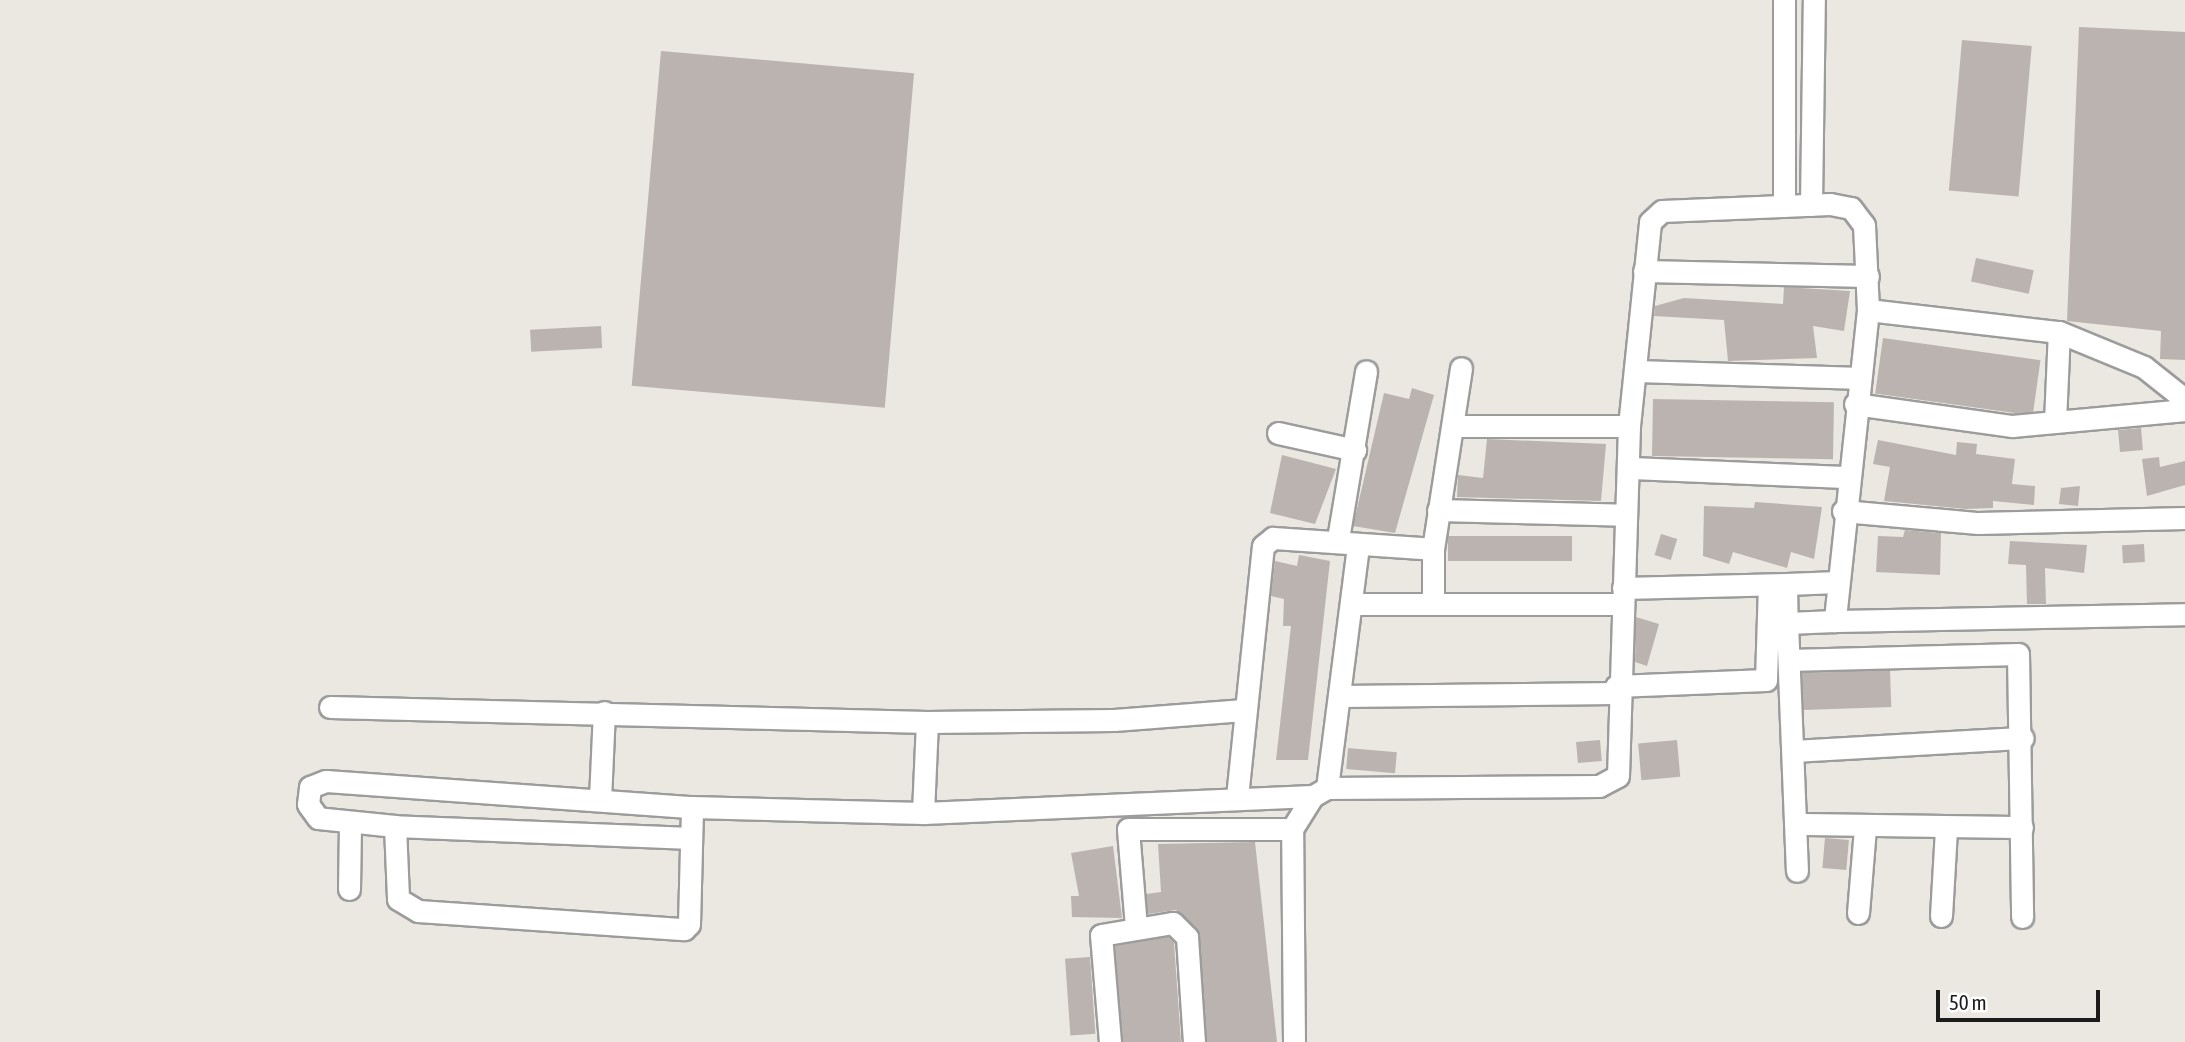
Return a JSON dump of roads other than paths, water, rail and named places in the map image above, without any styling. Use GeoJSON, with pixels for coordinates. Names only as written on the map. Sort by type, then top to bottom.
{"type":"FeatureCollection","features":[{"type":"Feature","properties":{"kind":"street"},"geometry":{"type":"LineString","coordinates":[[1784,0],[1784,206]]}},
{"type":"Feature","properties":{"kind":"street"},"geometry":{"type":"LineString","coordinates":[[1811,205],[1814,0]]}},
{"type":"Feature","properties":{"kind":"street"},"geometry":{"type":"LineString","coordinates":[[1785,65],[1814,65]]}},
{"type":"Feature","properties":{"kind":"street"},"geometry":{"type":"LineString","coordinates":[[691,838],[395,826],[351,821],[313,814],[312,784],[600,799],[692,807],[923,813],[1320,792],[1599,786],[1618,776],[1620,765],[1616,690],[1623,515],[1630,468],[1629,426],[1639,371],[1644,271],[1650,222],[1662,211],[1811,205],[1840,206],[1859,215],[1868,276],[1868,310],[1846,477],[1835,621]]}},
{"type":"Feature","properties":{"kind":"street"},"geometry":{"type":"LineString","coordinates":[[1644,271],[1868,276]]}},
{"type":"Feature","properties":{"kind":"street"},"geometry":{"type":"LineString","coordinates":[[1855,404],[1983,425],[2055,422],[2185,409],[2178,394],[2144,367],[2059,332],[1868,310]]}},
{"type":"Feature","properties":{"kind":"street"},"geometry":{"type":"LineString","coordinates":[[2055,422],[2059,332]]}},
{"type":"Feature","properties":{"kind":"street"},"geometry":{"type":"LineString","coordinates":[[1433,600],[1433,549],[1455,426],[1461,368]]}},
{"type":"Feature","properties":{"kind":"street"},"geometry":{"type":"LineString","coordinates":[[1294,1042],[1292,829],[1320,792],[1340,696],[1352,604],[1348,543],[1355,450],[1366,371]]}},
{"type":"Feature","properties":{"kind":"street"},"geometry":{"type":"LineString","coordinates":[[1639,371],[1859,378]]}},
{"type":"Feature","properties":{"kind":"street"},"geometry":{"type":"LineString","coordinates":[[1455,426],[1629,426]]}},
{"type":"Feature","properties":{"kind":"street"},"geometry":{"type":"LineString","coordinates":[[1278,433],[1355,450]]}},
{"type":"Feature","properties":{"kind":"street"},"geometry":{"type":"LineString","coordinates":[[1630,468],[1846,477]]}},
{"type":"Feature","properties":{"kind":"street"},"geometry":{"type":"LineString","coordinates":[[1438,510],[1623,515]]}},
{"type":"Feature","properties":{"kind":"street"},"geometry":{"type":"LineString","coordinates":[[1843,511],[1978,523],[2185,518]]}},
{"type":"Feature","properties":{"kind":"street"},"geometry":{"type":"LineString","coordinates":[[1237,797],[1263,546],[1273,538],[1433,549]]}},
{"type":"Feature","properties":{"kind":"street"},"geometry":{"type":"LineString","coordinates":[[1352,604],[1621,596],[1838,582]]}},
{"type":"Feature","properties":{"kind":"street"},"geometry":{"type":"LineString","coordinates":[[1778,585],[1779,623],[1788,660],[1795,751],[1797,872]]}},
{"type":"Feature","properties":{"kind":"street"},"geometry":{"type":"LineString","coordinates":[[1779,623],[2185,614]]}},
{"type":"Feature","properties":{"kind":"street"},"geometry":{"type":"LineString","coordinates":[[1340,696],[1757,685],[1766,680],[1779,623]]}},
{"type":"Feature","properties":{"kind":"street"},"geometry":{"type":"LineString","coordinates":[[1788,660],[2014,653],[2022,666],[2022,917]]}},
{"type":"Feature","properties":{"kind":"street"},"geometry":{"type":"LineString","coordinates":[[330,707],[927,722],[1114,720],[1244,710]]}},
{"type":"Feature","properties":{"kind":"street"},"geometry":{"type":"LineString","coordinates":[[600,799],[604,712]]}},
{"type":"Feature","properties":{"kind":"street"},"geometry":{"type":"LineString","coordinates":[[923,813],[927,722]]}},
{"type":"Feature","properties":{"kind":"street"},"geometry":{"type":"LineString","coordinates":[[1795,751],[2023,738]]}},
{"type":"Feature","properties":{"kind":"street"},"geometry":{"type":"LineString","coordinates":[[395,826],[398,899],[410,910],[679,930],[689,924],[692,807]]}},
{"type":"Feature","properties":{"kind":"street"},"geometry":{"type":"LineString","coordinates":[[349,889],[351,821]]}},
{"type":"Feature","properties":{"kind":"street"},"geometry":{"type":"LineString","coordinates":[[1798,824],[1945,830],[2022,827]]}},
{"type":"Feature","properties":{"kind":"street"},"geometry":{"type":"LineString","coordinates":[[1858,914],[1865,828]]}},
{"type":"Feature","properties":{"kind":"street"},"geometry":{"type":"LineString","coordinates":[[1136,927],[1128,829],[1292,829]]}},
{"type":"Feature","properties":{"kind":"street"},"geometry":{"type":"LineString","coordinates":[[1941,916],[1945,830]]}},
{"type":"Feature","properties":{"kind":"street"},"geometry":{"type":"LineString","coordinates":[[1110,1042],[1098,940],[1109,931],[1173,923],[1187,937],[1194,1042]]}}]}
